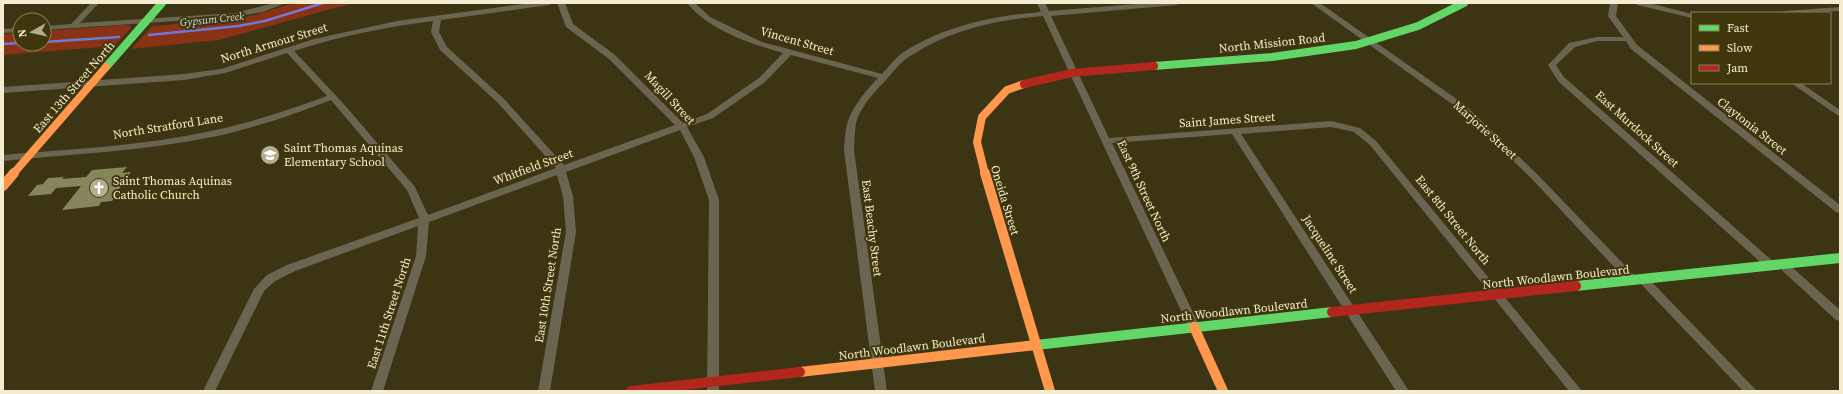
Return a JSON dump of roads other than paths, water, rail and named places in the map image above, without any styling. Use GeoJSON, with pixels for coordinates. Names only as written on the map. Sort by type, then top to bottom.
{"type":"FeatureCollection","features":[{"type":"Feature","properties":{"kind":"main road","name":"East 13th Street North"},"geometry":{"type":"LineString","coordinates":[[3,186],[162,3]]}},
{"type":"Feature","properties":{"kind":"main road","name":"North Mission Road"},"geometry":{"type":"LineString","coordinates":[[1074,72],[1272,57],[1356,45],[1418,26],[1464,3]]}},
{"type":"Feature","properties":{"kind":"main road","name":"Oneida Street"},"geometry":{"type":"LineString","coordinates":[[1050,391],[979,154],[977,142],[982,117],[1006,90],[1046,76],[1074,72]]}},
{"type":"Feature","properties":{"kind":"main road","name":"North Woodlawn Boulevard"},"geometry":{"type":"LineString","coordinates":[[631,391],[713,386],[877,363],[1194,327],[1840,258]]}},
{"type":"Feature","properties":{"kind":"main road","name":"East 9th Street North"},"geometry":{"type":"LineString","coordinates":[[1194,327],[1224,391]]}},
{"type":"Feature","properties":{"kind":"street"},"geometry":{"type":"LineString","coordinates":[[73,26],[95,3]]}},
{"type":"Feature","properties":{"kind":"street"},"geometry":{"type":"LineString","coordinates":[[52,27],[235,15],[260,10],[282,3]]}},
{"type":"Feature","properties":{"kind":"street","name":"North Armour Street"},"geometry":{"type":"LineString","coordinates":[[3,90],[184,77],[222,71],[317,41],[398,23],[549,3]]}},
{"type":"Feature","properties":{"kind":"street","name":"Magill Street"},"geometry":{"type":"LineString","coordinates":[[561,3],[569,25],[612,57],[682,127],[699,157],[714,200],[713,386]]}},
{"type":"Feature","properties":{"kind":"street","name":"Vincent Street"},"geometry":{"type":"LineString","coordinates":[[691,3],[707,19],[759,44],[883,77]]}},
{"type":"Feature","properties":{"kind":"street","name":"East 9th Street North"},"geometry":{"type":"LineString","coordinates":[[1041,3],[1194,327]]}},
{"type":"Feature","properties":{"kind":"street","name":"East Beachy Street"},"geometry":{"type":"LineString","coordinates":[[881,391],[849,150],[851,126],[854,116],[873,88],[903,57],[922,46],[963,27],[1007,17],[1176,3]]}},
{"type":"Feature","properties":{"kind":"street","name":"Marjorie Street"},"geometry":{"type":"LineString","coordinates":[[1315,3],[1462,107],[1534,176],[1751,391]]}},
{"type":"Feature","properties":{"kind":"street","name":"Claytonia Street"},"geometry":{"type":"LineString","coordinates":[[1614,3],[1612,16],[1634,47],[1683,88],[1840,210]]}},
{"type":"Feature","properties":{"kind":"street"},"geometry":{"type":"LineString","coordinates":[[1640,3],[1691,16]]}},
{"type":"Feature","properties":{"kind":"street"},"geometry":{"type":"LineString","coordinates":[[1798,12],[1840,9]]}},
{"type":"Feature","properties":{"kind":"street","name":"East 10th Street North"},"geometry":{"type":"LineString","coordinates":[[438,17],[435,32],[443,48],[501,101],[560,166],[568,196],[571,232],[544,391]]}},
{"type":"Feature","properties":{"kind":"street","name":"East Murdock Street"},"geometry":{"type":"LineString","coordinates":[[1628,39],[1597,39],[1572,46],[1552,65],[1561,79],[1776,265],[1840,317]]}},
{"type":"Feature","properties":{"kind":"street","name":"East 11th Street North"},"geometry":{"type":"LineString","coordinates":[[289,50],[332,97],[411,189],[424,220],[421,256],[377,391]]}},
{"type":"Feature","properties":{"kind":"street","name":"Whitfield Street"},"geometry":{"type":"LineString","coordinates":[[209,391],[260,289],[269,281],[291,268],[710,116],[762,80],[790,52]]}},
{"type":"Feature","properties":{"kind":"street"},"geometry":{"type":"LineString","coordinates":[[1797,84],[1840,114]]}},
{"type":"Feature","properties":{"kind":"street","name":"North Stratford Lane"},"geometry":{"type":"LineString","coordinates":[[3,158],[144,145],[212,134],[291,112],[332,97]]}},
{"type":"Feature","properties":{"kind":"street","name":"Saint James Street"},"geometry":{"type":"LineString","coordinates":[[1106,141],[1332,124],[1350,128]]}},
{"type":"Feature","properties":{"kind":"street","name":"East 8th Street North"},"geometry":{"type":"LineString","coordinates":[[1350,128],[1357,130],[1373,143],[1576,391]]}},
{"type":"Feature","properties":{"kind":"street","name":"Jacqueline Street"},"geometry":{"type":"LineString","coordinates":[[1235,132],[1402,391]]}},
{"type":"Feature","properties":{"kind":"waterway","name":"Gypsum Creek"},"geometry":{"type":"LineString","coordinates":[[149,35],[238,26],[265,21],[323,3]]}},
{"type":"Feature","properties":{"kind":"waterway","name":"Gypsum Creek"},"geometry":{"type":"LineString","coordinates":[[52,41],[119,37]]}},
{"type":"Feature","properties":{"kind":"waterway","name":"Gypsum Creek"},"geometry":{"type":"LineString","coordinates":[[3,44],[12,43]]}},
{"type":"Feature","properties":{"kind":"place","name":"Saint Thomas Aquinas Elementary School"},"geometry":{"type":"Point","coordinates":[270,155]}},
{"type":"Feature","properties":{"kind":"place","name":"Saint Thomas Aquinas Catholic Church"},"geometry":{"type":"Point","coordinates":[99,188]}}]}
